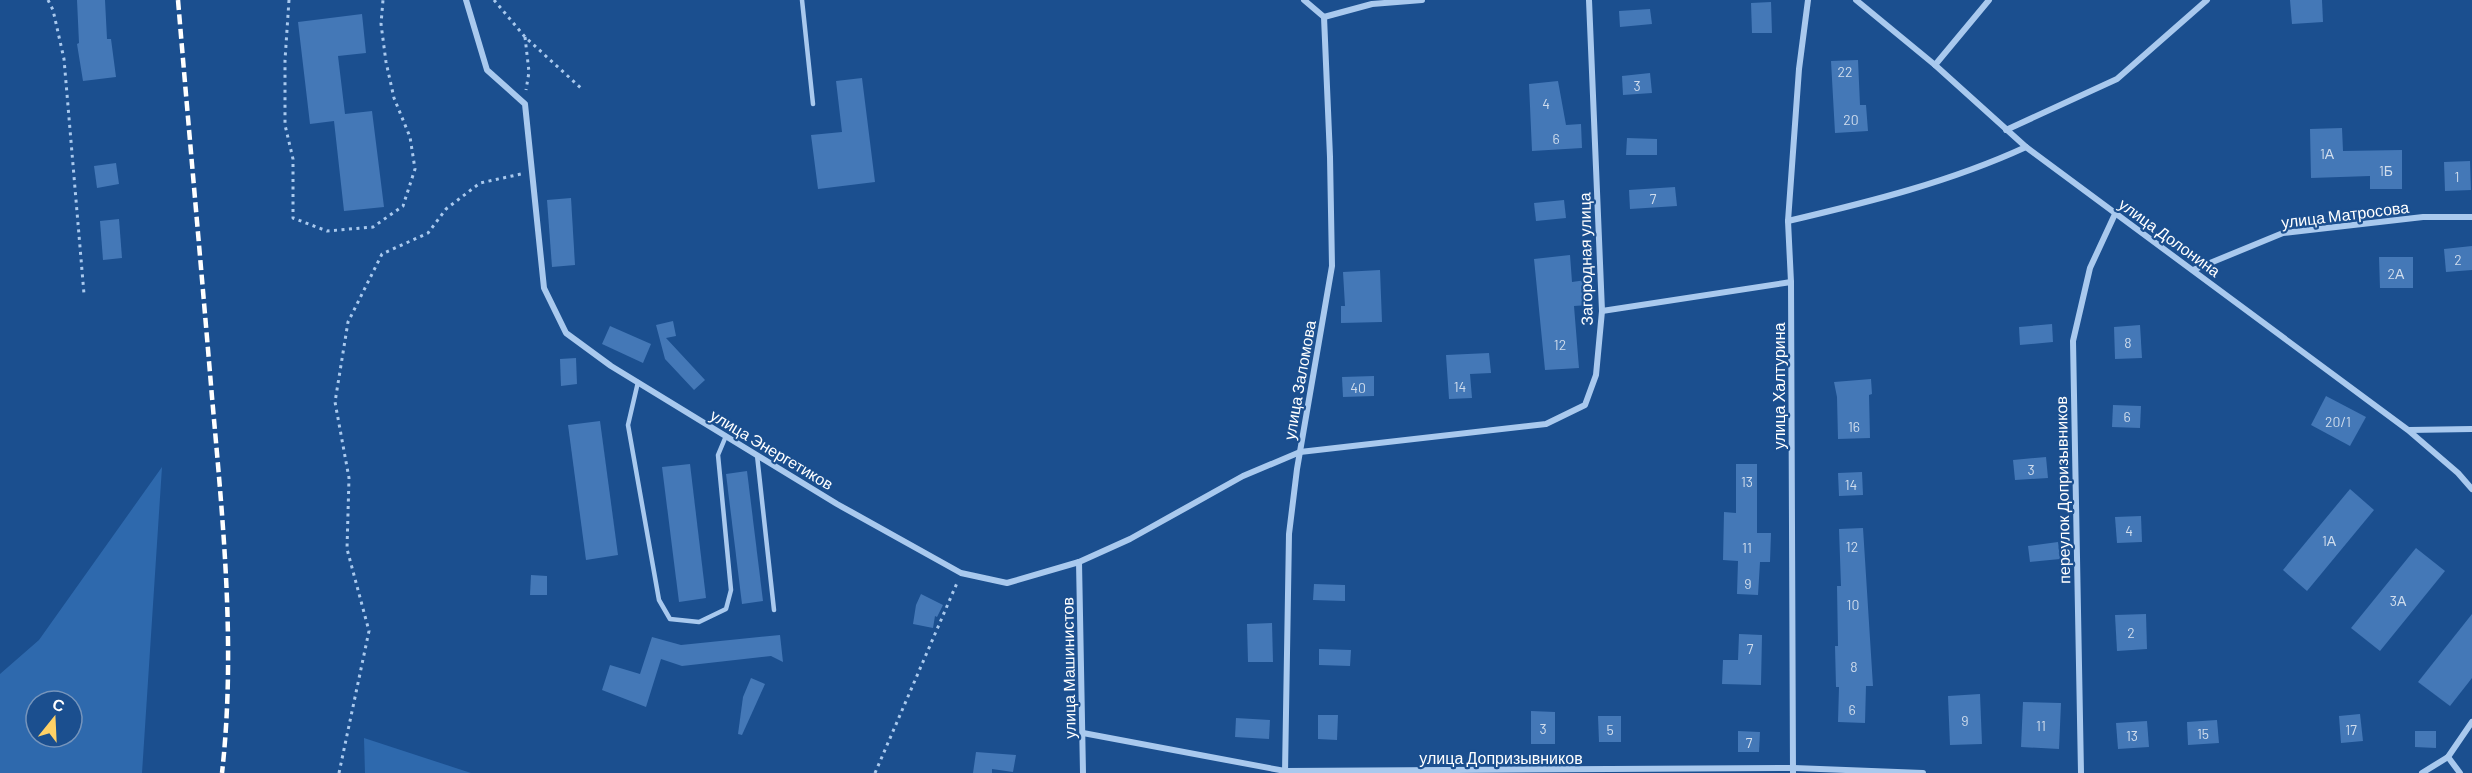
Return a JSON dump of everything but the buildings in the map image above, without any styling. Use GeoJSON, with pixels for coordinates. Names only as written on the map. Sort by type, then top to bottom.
{"type":"FeatureCollection","features":[{"type":"Feature","properties":{"kind":"street"},"geometry":{"type":"LineString","coordinates":[[466,0],[487,70],[525,104]]}},
{"type":"Feature","properties":{"kind":"street"},"geometry":{"type":"LineString","coordinates":[[1304,0],[1324,17],[1372,4],[1422,0]]}},
{"type":"Feature","properties":{"kind":"street","name":"Загородная улица"},"geometry":{"type":"LineString","coordinates":[[1300,452],[1546,424],[1585,405],[1596,375],[1602,310],[1589,0]]}},
{"type":"Feature","properties":{"kind":"street","name":"улица Халтурина"},"geometry":{"type":"LineString","coordinates":[[1794,771],[1791,282],[1788,221],[1799,69],[1808,0]]}},
{"type":"Feature","properties":{"kind":"street","name":"улица Долонина"},"geometry":{"type":"LineString","coordinates":[[1856,0],[1935,65],[2026,147],[2408,430],[2458,473],[2472,489]]}},
{"type":"Feature","properties":{"kind":"street"},"geometry":{"type":"LineString","coordinates":[[1935,65],[1989,0]]}},
{"type":"Feature","properties":{"kind":"street"},"geometry":{"type":"LineString","coordinates":[[2006,130],[2117,79],[2206,0]]}},
{"type":"Feature","properties":{"kind":"street","name":"улица Заломова"},"geometry":{"type":"LineString","coordinates":[[1285,772],[1290,534],[1300,452],[1332,266],[1324,17]]}},
{"type":"Feature","properties":{"kind":"street","name":"улица Энергетиков"},"geometry":{"type":"LineString","coordinates":[[525,104],[544,288],[566,333],[611,366],[837,504],[961,573],[1007,583],[1079,562],[1130,539],[1243,476],[1300,452]]}},
{"type":"Feature","properties":{"kind":"street"},"geometry":{"type":"LineString","coordinates":[[1788,221],[1934,183],[1984,166],[2026,147]]}},
{"type":"Feature","properties":{"kind":"street","name":"переулок Допризывников"},"geometry":{"type":"LineString","coordinates":[[2081,773],[2073,341],[2090,268],[2115,214]]}},
{"type":"Feature","properties":{"kind":"street","name":"улица Матросова"},"geometry":{"type":"LineString","coordinates":[[2193,270],[2283,233],[2423,217],[2472,217]]}},
{"type":"Feature","properties":{"kind":"street"},"geometry":{"type":"LineString","coordinates":[[1602,310],[1791,282]]}},
{"type":"Feature","properties":{"kind":"street"},"geometry":{"type":"LineString","coordinates":[[2408,430],[2472,429]]}},
{"type":"Feature","properties":{"kind":"street","name":"улица Машинистов"},"geometry":{"type":"LineString","coordinates":[[1079,562],[1083,773]]}},
{"type":"Feature","properties":{"kind":"street"},"geometry":{"type":"LineString","coordinates":[[2422,773],[2448,757],[2472,722]]}},
{"type":"Feature","properties":{"kind":"street","name":"улица Допризывников"},"geometry":{"type":"LineString","coordinates":[[1083,733],[1285,772],[1923,773]]}},
{"type":"Feature","properties":{"kind":"street"},"geometry":{"type":"LineString","coordinates":[[2448,757],[2460,773]]}},
{"type":"Feature","properties":{"kind":"lane"},"geometry":{"type":"LineString","coordinates":[[802,0],[813,104]]}},
{"type":"Feature","properties":{"kind":"lane"},"geometry":{"type":"LineString","coordinates":[[638,382],[628,425],[659,600],[670,619],[699,622],[726,609],[731,590],[718,455],[726,436]]}},
{"type":"Feature","properties":{"kind":"lane"},"geometry":{"type":"LineString","coordinates":[[757,455],[774,610]]}},
{"type":"Feature","properties":{"kind":"path"},"geometry":{"type":"LineString","coordinates":[[48,0],[53,10],[64,59],[84,294]]}},
{"type":"Feature","properties":{"kind":"path"},"geometry":{"type":"LineString","coordinates":[[289,0],[285,60],[285,126],[293,159],[293,218],[327,231],[373,227],[403,206],[415,169],[410,137],[394,98],[386,62],[381,24],[383,0]]}},
{"type":"Feature","properties":{"kind":"path"},"geometry":{"type":"LineString","coordinates":[[494,0],[525,37],[582,89]]}},
{"type":"Feature","properties":{"kind":"path"},"geometry":{"type":"LineString","coordinates":[[525,37],[529,72],[525,104]]}},
{"type":"Feature","properties":{"kind":"path"},"geometry":{"type":"LineString","coordinates":[[339,773],[369,631],[347,549],[349,478],[335,402],[348,322],[382,254],[428,233],[446,209],[480,183],[531,172]]}},
{"type":"Feature","properties":{"kind":"path"},"geometry":{"type":"LineString","coordinates":[[875,773],[961,573]]}},
{"type":"Feature","properties":{"kind":"shaded area"},"geometry":{"type":"Polygon","coordinates":[[[162,467],[142,773],[0,773],[0,674],[39,640],[162,467]]]}},
{"type":"Feature","properties":{"kind":"shaded area"},"geometry":{"type":"Polygon","coordinates":[[[364,738],[471,773],[365,773],[364,738]]]}},
{"type":"Feature","properties":{"kind":"railway"},"geometry":{"type":"LineString","coordinates":[[178,0],[226,585],[228,679],[222,773]]}}]}
